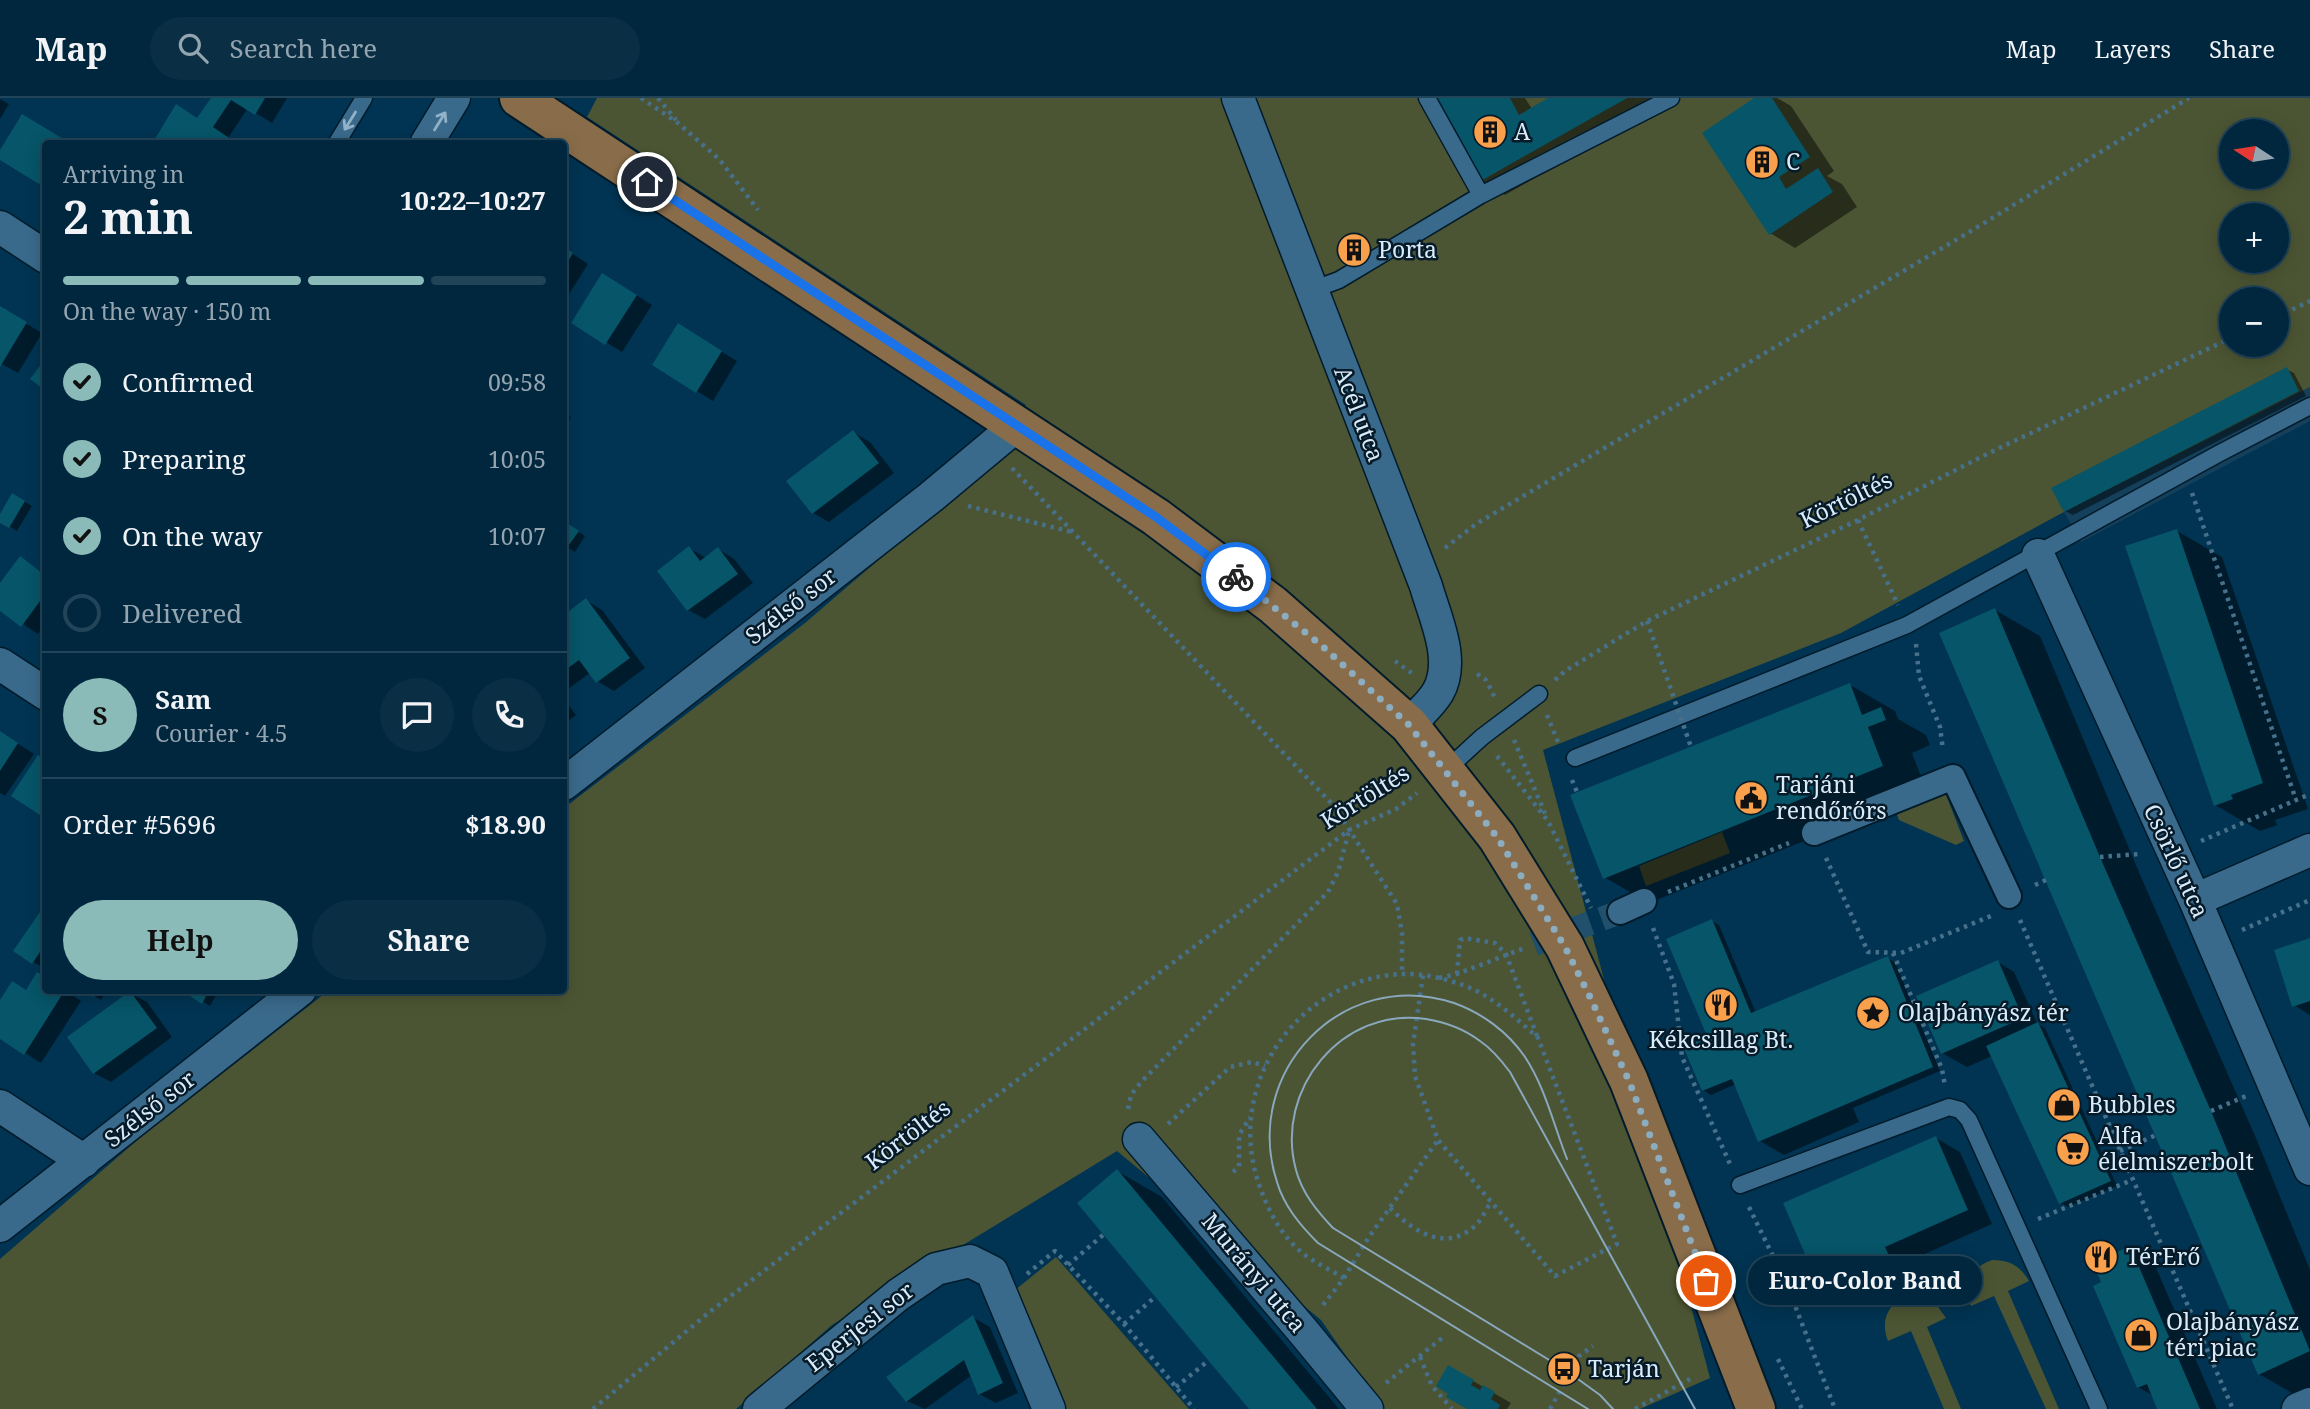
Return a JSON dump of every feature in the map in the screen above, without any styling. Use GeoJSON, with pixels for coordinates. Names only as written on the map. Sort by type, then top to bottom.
{"type":"FeatureCollection","features":[{"type":"Feature","properties":{"kind":"main road"},"geometry":{"type":"LineString","coordinates":[[519,98],[1004,436],[1156,517],[1321,645],[1409,725],[1497,837],[1565,947],[1629,1081],[1756,1409]]}},
{"type":"Feature","properties":{"kind":"street"},"geometry":{"type":"LineString","coordinates":[[428,140],[454,98]]}},
{"type":"Feature","properties":{"kind":"street","name":"Acél utca"},"geometry":{"type":"LineString","coordinates":[[1238,98],[1419,568],[1444,651],[1445,671],[1437,692],[1409,725]]}},
{"type":"Feature","properties":{"kind":"street"},"geometry":{"type":"LineString","coordinates":[[0,228],[42,254]]}},
{"type":"Feature","properties":{"kind":"street","name":"Szélső sor"},"geometry":{"type":"LineString","coordinates":[[567,782],[931,497],[1004,436]]}},
{"type":"Feature","properties":{"kind":"street","name":"Csörlő utca"},"geometry":{"type":"LineString","coordinates":[[2038,555],[2195,900],[2310,1169]]}},
{"type":"Feature","properties":{"kind":"street"},"geometry":{"type":"LineString","coordinates":[[0,664],[42,691]]}},
{"type":"Feature","properties":{"kind":"street"},"geometry":{"type":"LineString","coordinates":[[1814,833],[1953,777],[2012,901]]}},
{"type":"Feature","properties":{"kind":"street"},"geometry":{"type":"LineString","coordinates":[[2195,900],[2310,850]]}},
{"type":"Feature","properties":{"kind":"street"},"geometry":{"type":"LineString","coordinates":[[1620,912],[1644,901]]}},
{"type":"Feature","properties":{"kind":"street","name":"Szélső sor"},"geometry":{"type":"LineString","coordinates":[[0,1226],[295,994]]}},
{"type":"Feature","properties":{"kind":"street"},"geometry":{"type":"LineString","coordinates":[[0,1106],[84,1161]]}},
{"type":"Feature","properties":{"kind":"street","name":"Murányi utca"},"geometry":{"type":"LineString","coordinates":[[1142,1142],[1303,1330],[1364,1406]]}},
{"type":"Feature","properties":{"kind":"street","name":"Eperjesi sor"},"geometry":{"type":"LineString","coordinates":[[759,1409],[898,1295],[936,1269],[970,1261],[992,1272],[1002,1294]]}},
{"type":"Feature","properties":{"kind":"street"},"geometry":{"type":"LineString","coordinates":[[1002,1294],[1049,1409]]}},
{"type":"Feature","properties":{"kind":"street"},"geometry":{"type":"LineString","coordinates":[[2298,1409],[2310,1404]]}},
{"type":"Feature","properties":{"kind":"lane"},"geometry":{"type":"LineString","coordinates":[[338,140],[364,98]]}},
{"type":"Feature","properties":{"kind":"lane"},"geometry":{"type":"LineString","coordinates":[[1427,98],[1481,195]]}},
{"type":"Feature","properties":{"kind":"lane"},"geometry":{"type":"LineString","coordinates":[[1312,290],[1339,280],[1481,195],[1671,98]]}},
{"type":"Feature","properties":{"kind":"lane"},"geometry":{"type":"LineString","coordinates":[[1575,758],[1907,625],[2310,406]]}},
{"type":"Feature","properties":{"kind":"lane","name":"Körtöltés"},"geometry":{"type":"LineString","coordinates":[[1445,771],[1482,737],[1539,694]]}},
{"type":"Feature","properties":{"kind":"lane"},"geometry":{"type":"LineString","coordinates":[[1740,1185],[1949,1107],[1960,1110],[1969,1120],[2099,1409]]}},
{"type":"Feature","properties":{"kind":"path"},"geometry":{"type":"LineString","coordinates":[[641,98],[678,123],[658,98]]}},
{"type":"Feature","properties":{"kind":"path"},"geometry":{"type":"LineString","coordinates":[[1419,568],[1476,524],[1971,231],[2189,98]]}},
{"type":"Feature","properties":{"kind":"path"},"geometry":{"type":"LineString","coordinates":[[2289,311],[2310,301]]}},
{"type":"Feature","properties":{"kind":"path","name":"Körtöltés"},"geometry":{"type":"LineString","coordinates":[[1539,694],[1565,671],[1647,621],[2219,344]]}},
{"type":"Feature","properties":{"kind":"path"},"geometry":{"type":"LineString","coordinates":[[1004,436],[1072,532],[1334,806],[1397,904],[1402,933],[1402,974]]}},
{"type":"Feature","properties":{"kind":"path"},"geometry":{"type":"LineString","coordinates":[[2185,472],[2295,800]]}},
{"type":"Feature","properties":{"kind":"path"},"geometry":{"type":"LineString","coordinates":[[931,497],[1072,532]]}},
{"type":"Feature","properties":{"kind":"path"},"geometry":{"type":"LineString","coordinates":[[1858,520],[1917,647],[1919,676],[1940,727],[1942,747],[1953,777]]}},
{"type":"Feature","properties":{"kind":"path"},"geometry":{"type":"LineString","coordinates":[[1647,621],[1691,747]]}},
{"type":"Feature","properties":{"kind":"path","name":"Körtöltés"},"geometry":{"type":"LineString","coordinates":[[593,1409],[712,1310],[1349,830],[1396,809],[1445,771]]}},
{"type":"Feature","properties":{"kind":"path"},"geometry":{"type":"LineString","coordinates":[[2190,846],[2310,794]]}},
{"type":"Feature","properties":{"kind":"path"},"geometry":{"type":"LineString","coordinates":[[1265,1066],[1252,1062],[1230,1067],[1142,1142],[1128,1123],[1131,1095],[1328,891],[1338,872],[1349,830]]}},
{"type":"Feature","properties":{"kind":"path"},"geometry":{"type":"LineString","coordinates":[[1835,1409],[1787,1285],[1749,1209],[1682,1057],[1674,984],[1644,901],[1814,833],[1868,952],[1901,953],[2012,901],[2046,880]]}},
{"type":"Feature","properties":{"kind":"path"},"geometry":{"type":"LineString","coordinates":[[2235,934],[2310,900]]}},
{"type":"Feature","properties":{"kind":"path"},"geometry":{"type":"LineString","coordinates":[[2012,901],[2232,1406]]}},
{"type":"Feature","properties":{"kind":"path"},"geometry":{"type":"LineString","coordinates":[[1423,975],[1413,1044],[1415,1076],[1438,1140],[1555,1276],[1618,1244],[1507,954],[1495,943],[1464,938],[1460,940],[1457,974]]}},
{"type":"Feature","properties":{"kind":"path"},"geometry":{"type":"LineString","coordinates":[[1439,979],[1534,944]]}},
{"type":"Feature","properties":{"kind":"path"},"geometry":{"type":"LineString","coordinates":[[1893,953],[1942,1069],[1949,1107]]}},
{"type":"Feature","properties":{"kind":"path"},"geometry":{"type":"LineString","coordinates":[[1344,1278],[1299,1250],[1282,1231],[1267,1206],[1253,1169],[1250,1116],[1258,1082],[1284,1035],[1308,1010],[1329,995],[1365,980],[1402,974],[1423,975],[1462,985],[1511,1014],[1538,1038]]}},
{"type":"Feature","properties":{"kind":"path"},"geometry":{"type":"LineString","coordinates":[[1233,1172],[1239,1167],[1239,1135],[1250,1116]]}},
{"type":"Feature","properties":{"kind":"path"},"geometry":{"type":"LineString","coordinates":[[2120,1152],[2156,1135]]}},
{"type":"Feature","properties":{"kind":"path"},"geometry":{"type":"LineString","coordinates":[[1324,1303],[1438,1140]]}},
{"type":"Feature","properties":{"kind":"path"},"geometry":{"type":"LineString","coordinates":[[2018,1227],[2133,1180]]}},
{"type":"Feature","properties":{"kind":"path"},"geometry":{"type":"LineString","coordinates":[[1390,1208],[1404,1223],[1420,1233],[1437,1238],[1458,1236],[1477,1224],[1491,1202]]}},
{"type":"Feature","properties":{"kind":"path"},"geometry":{"type":"LineString","coordinates":[[1068,1265],[1103,1235]]}},
{"type":"Feature","properties":{"kind":"path"},"geometry":{"type":"LineString","coordinates":[[1002,1294],[1055,1251],[1124,1324],[1194,1409]]}},
{"type":"Feature","properties":{"kind":"path"},"geometry":{"type":"LineString","coordinates":[[1124,1324],[1155,1297]]}},
{"type":"Feature","properties":{"kind":"path"},"geometry":{"type":"LineString","coordinates":[[1364,1406],[1442,1338]]}},
{"type":"Feature","properties":{"kind":"path"},"geometry":{"type":"LineString","coordinates":[[1559,1409],[1552,1407],[1579,1356],[1593,1346]]}},
{"type":"Feature","properties":{"kind":"path"},"geometry":{"type":"LineString","coordinates":[[1420,1357],[1432,1386],[1452,1409]]}},
{"type":"Feature","properties":{"kind":"path"},"geometry":{"type":"LineString","coordinates":[[1176,1387],[1208,1361]]}},
{"type":"Feature","properties":{"kind":"path"},"geometry":{"type":"LineString","coordinates":[[1634,1409],[1690,1379]]}},
{"type":"Feature","properties":{"kind":"shaded area"},"geometry":{"type":"Polygon","coordinates":[[[2310,387],[2310,421],[2081,542],[2064,512],[2310,387]]]}},
{"type":"Feature","properties":{"kind":"green space"},"geometry":{"type":"Polygon","coordinates":[[[597,98],[2310,98],[2310,387],[2064,512],[1841,633],[1543,750],[1710,1378],[1640,1409],[1383,1409],[1321,1320],[1117,1151],[832,1325],[736,1409],[0,1409],[0,1259],[142,1136],[324,994],[567,994],[567,806],[805,623],[939,508],[1026,405],[587,117],[597,98]]]}},
{"type":"Feature","properties":{"kind":"green space"},"geometry":{"type":"Polygon","coordinates":[[[1945,792],[1964,841],[1956,845],[1899,820],[1896,812],[1945,792]]]}},
{"type":"Feature","properties":{"kind":"green space"},"geometry":{"type":"Polygon","coordinates":[[[1722,832],[1730,853],[1646,886],[1639,866],[1722,832]]]}},
{"type":"Feature","properties":{"kind":"green space"},"geometry":{"type":"Polygon","coordinates":[[[1056,1257],[1189,1409],[1060,1409],[1015,1290],[1056,1257]]]}},
{"type":"Feature","properties":{"kind":"green space"},"geometry":{"type":"Polygon","coordinates":[[[1992,1260],[2014,1265],[2029,1281],[2008,1291],[2059,1409],[2046,1409],[1994,1296],[1971,1306],[1968,1291],[1971,1278],[1979,1267],[1992,1260]]]}},
{"type":"Feature","properties":{"kind":"green space"},"geometry":{"type":"Polygon","coordinates":[[[1919,1295],[1936,1304],[1946,1318],[1927,1327],[1961,1409],[1944,1409],[1911,1331],[1888,1341],[1885,1323],[1890,1309],[1902,1299],[1919,1295]]]}},
{"type":"Feature","properties":{"kind":"building"},"geometry":{"type":"Polygon","coordinates":[[[211,98],[265,98],[255,115],[231,100],[213,127],[232,140],[154,140],[176,104],[197,118],[211,98]]]}},
{"type":"Feature","properties":{"kind":"building","name":"A"},"geometry":{"type":"Polygon","coordinates":[[[1431,98],[1510,98],[1519,115],[1548,98],[1627,98],[1479,182],[1431,98]]]}},
{"type":"Feature","properties":{"kind":"building","name":"C"},"geometry":{"type":"Polygon","coordinates":[[[1754,98],[1772,98],[1810,157],[1779,177],[1786,189],[1818,168],[1833,192],[1769,235],[1702,133],[1754,98]]]}},
{"type":"Feature","properties":{"kind":"building"},"geometry":{"type":"Polygon","coordinates":[[[22,114],[65,140],[42,140],[42,179],[39,184],[0,160],[0,150],[22,114]]]}},
{"type":"Feature","properties":{"kind":"building","name":"Porta"},"geometry":{"type":"Polygon","coordinates":[[[1358,236],[1366,258],[1349,264],[1342,242],[1358,236]]]}},
{"type":"Feature","properties":{"kind":"building"},"geometry":{"type":"Polygon","coordinates":[[[567,249],[573,253],[567,263],[567,249]]]}},
{"type":"Feature","properties":{"kind":"building"},"geometry":{"type":"Polygon","coordinates":[[[602,273],[637,295],[605,345],[571,323],[602,273]]]}},
{"type":"Feature","properties":{"kind":"building"},"geometry":{"type":"Polygon","coordinates":[[[0,306],[27,322],[0,367],[0,306]]]}},
{"type":"Feature","properties":{"kind":"building"},"geometry":{"type":"Polygon","coordinates":[[[678,323],[722,351],[696,393],[652,365],[678,323]]]}},
{"type":"Feature","properties":{"kind":"building"},"geometry":{"type":"Polygon","coordinates":[[[42,363],[42,388],[30,379],[42,363]]]}},
{"type":"Feature","properties":{"kind":"building"},"geometry":{"type":"Polygon","coordinates":[[[2287,367],[2299,391],[2064,512],[2051,488],[2287,367]]]}},
{"type":"Feature","properties":{"kind":"building"},"geometry":{"type":"Polygon","coordinates":[[[853,430],[879,463],[812,514],[786,481],[853,430]]]}},
{"type":"Feature","properties":{"kind":"building"},"geometry":{"type":"Polygon","coordinates":[[[12,493],[25,501],[9,528],[0,523],[0,514],[12,493]]]}},
{"type":"Feature","properties":{"kind":"building"},"geometry":{"type":"Polygon","coordinates":[[[567,523],[579,531],[567,548],[567,523]]]}},
{"type":"Feature","properties":{"kind":"building"},"geometry":{"type":"Polygon","coordinates":[[[2177,529],[2263,783],[2231,795],[2233,799],[2214,806],[2125,546],[2177,529]]]}},
{"type":"Feature","properties":{"kind":"building"},"geometry":{"type":"Polygon","coordinates":[[[689,546],[700,561],[718,547],[738,574],[687,611],[657,571],[689,546]]]}},
{"type":"Feature","properties":{"kind":"building"},"geometry":{"type":"Polygon","coordinates":[[[20,556],[42,573],[42,598],[21,627],[0,611],[0,583],[20,556]]]}},
{"type":"Feature","properties":{"kind":"building"},"geometry":{"type":"Polygon","coordinates":[[[586,598],[630,658],[596,683],[579,660],[567,669],[567,613],[586,598]]]}},
{"type":"Feature","properties":{"kind":"building"},"geometry":{"type":"Polygon","coordinates":[[[1995,608],[2211,1111],[2310,1351],[2258,1375],[1939,633],[1995,608]]]}},
{"type":"Feature","properties":{"kind":"building"},"geometry":{"type":"Polygon","coordinates":[[[1850,683],[1862,715],[1881,707],[1886,720],[1868,727],[1883,766],[1603,879],[1570,795],[1850,683]]]}},
{"type":"Feature","properties":{"kind":"building"},"geometry":{"type":"Polygon","coordinates":[[[0,731],[18,743],[0,771],[0,731]]]}},
{"type":"Feature","properties":{"kind":"building"},"geometry":{"type":"Polygon","coordinates":[[[38,755],[42,758],[42,816],[11,796],[38,755]]]}},
{"type":"Feature","properties":{"kind":"building"},"geometry":{"type":"Polygon","coordinates":[[[40,912],[42,913],[42,949],[32,964],[13,951],[40,912]]]}},
{"type":"Feature","properties":{"kind":"building"},"geometry":{"type":"Polygon","coordinates":[[[1712,919],[1751,1013],[1888,956],[1933,1067],[1758,1142],[1732,1079],[1702,1091],[1683,1046],[1707,1036],[1666,939],[1712,919]]]}},
{"type":"Feature","properties":{"kind":"building"},"geometry":{"type":"Polygon","coordinates":[[[2310,938],[2310,1001],[2292,1007],[2274,950],[2310,938]]]}},
{"type":"Feature","properties":{"kind":"building"},"geometry":{"type":"Polygon","coordinates":[[[1998,960],[2023,1018],[1941,1054],[1916,996],[1998,960]]]}},
{"type":"Feature","properties":{"kind":"building"},"geometry":{"type":"Polygon","coordinates":[[[37,972],[42,975],[42,994],[62,994],[24,1055],[0,1039],[0,1000],[12,981],[26,990],[37,972]]]}},
{"type":"Feature","properties":{"kind":"building"},"geometry":{"type":"Polygon","coordinates":[[[126,994],[132,994],[157,1028],[93,1074],[67,1037],[126,994]]]}},
{"type":"Feature","properties":{"kind":"building"},"geometry":{"type":"Polygon","coordinates":[[[187,994],[207,994],[202,1004],[187,994]]]}},
{"type":"Feature","properties":{"kind":"building"},"geometry":{"type":"Polygon","coordinates":[[[2038,1022],[2111,1181],[2059,1204],[1986,1046],[2038,1022]]]}},
{"type":"Feature","properties":{"kind":"building"},"geometry":{"type":"Polygon","coordinates":[[[1936,1136],[1968,1210],[1885,1247],[1891,1260],[1874,1268],[1867,1254],[1815,1277],[1783,1203],[1936,1136]]]}},
{"type":"Feature","properties":{"kind":"building"},"geometry":{"type":"Polygon","coordinates":[[[1117,1169],[1317,1409],[1249,1409],[1077,1203],[1117,1169]]]}},
{"type":"Feature","properties":{"kind":"building","name":"Olajbányász téri piac"},"geometry":{"type":"Polygon","coordinates":[[[2130,1246],[2200,1409],[2157,1409],[2147,1384],[2137,1388],[2093,1286],[2101,1282],[2093,1263],[2130,1246]]]}},
{"type":"Feature","properties":{"kind":"building"},"geometry":{"type":"Polygon","coordinates":[[[973,1315],[1003,1383],[978,1395],[964,1360],[906,1402],[886,1377],[973,1315]]]}},
{"type":"Feature","properties":{"kind":"building"},"geometry":{"type":"Polygon","coordinates":[[[1448,1365],[1474,1380],[1471,1385],[1480,1390],[1483,1385],[1495,1392],[1491,1399],[1500,1405],[1498,1409],[1467,1409],[1446,1397],[1448,1394],[1436,1386],[1448,1365]]]}},
{"type":"Feature","properties":{"kind":"tunnel"},"geometry":{"type":"LineString","coordinates":[[1534,944],[1620,912]]}},
{"type":"Feature","properties":{"kind":"tram line"},"geometry":{"type":"LineString","coordinates":[[1567,1159],[1544,1094],[1525,1057],[1511,1039],[1494,1024],[1454,1003],[1413,996],[1374,1000],[1340,1014],[1310,1037],[1288,1067],[1274,1102],[1270,1141],[1277,1182],[1293,1215],[1318,1243],[1588,1409]]}},
{"type":"Feature","properties":{"kind":"tram line"},"geometry":{"type":"LineString","coordinates":[[1613,1409],[1600,1395],[1564,1369],[1333,1228],[1316,1208],[1306,1194],[1296,1170],[1292,1140],[1295,1111],[1305,1084],[1321,1060],[1342,1040],[1367,1026],[1395,1018],[1426,1019],[1467,1033],[1496,1055],[1510,1072],[1695,1409]]}},
{"type":"Feature","properties":{"kind":"way so far"},"geometry":{"type":"LineString","coordinates":[[1236,577],[1321,645],[1409,725],[1497,837],[1565,947],[1590,997],[1629,1081],[1706,1281]]}},
{"type":"Feature","properties":{"kind":"place","name":"A"},"geometry":{"type":"Point","coordinates":[1490,132]}},
{"type":"Feature","properties":{"kind":"place","name":"C"},"geometry":{"type":"Point","coordinates":[1762,162]}},
{"type":"Feature","properties":{"kind":"place","name":"Porta"},"geometry":{"type":"Point","coordinates":[1354,250]}},
{"type":"Feature","properties":{"kind":"place","name":"Tarjáni rendőrőrs"},"geometry":{"type":"Point","coordinates":[1751,798]}},
{"type":"Feature","properties":{"kind":"place","name":"Kékcsillag Bt."},"geometry":{"type":"Point","coordinates":[1721,1005]}},
{"type":"Feature","properties":{"kind":"place","name":"Olajbányász tér"},"geometry":{"type":"Point","coordinates":[1873,1013]}},
{"type":"Feature","properties":{"kind":"place","name":"Bubbles"},"geometry":{"type":"Point","coordinates":[2064,1105]}},
{"type":"Feature","properties":{"kind":"place","name":"Alfa élelmiszerbolt"},"geometry":{"type":"Point","coordinates":[2073,1149]}},
{"type":"Feature","properties":{"kind":"place","name":"TérErő"},"geometry":{"type":"Point","coordinates":[2101,1257]}},
{"type":"Feature","properties":{"kind":"place","name":"Euro-Color Band"},"geometry":{"type":"Point","coordinates":[1706,1281]}},
{"type":"Feature","properties":{"kind":"place","name":"Olajbányász téri piac"},"geometry":{"type":"Point","coordinates":[2141,1335]}},
{"type":"Feature","properties":{"kind":"place","name":"Tarján"},"geometry":{"type":"Point","coordinates":[1564,1369]}},
{"type":"Feature","properties":{"kind":"route"},"geometry":{"type":"LineString","coordinates":[[647,182],[1156,517],[1236,577]]}}]}
